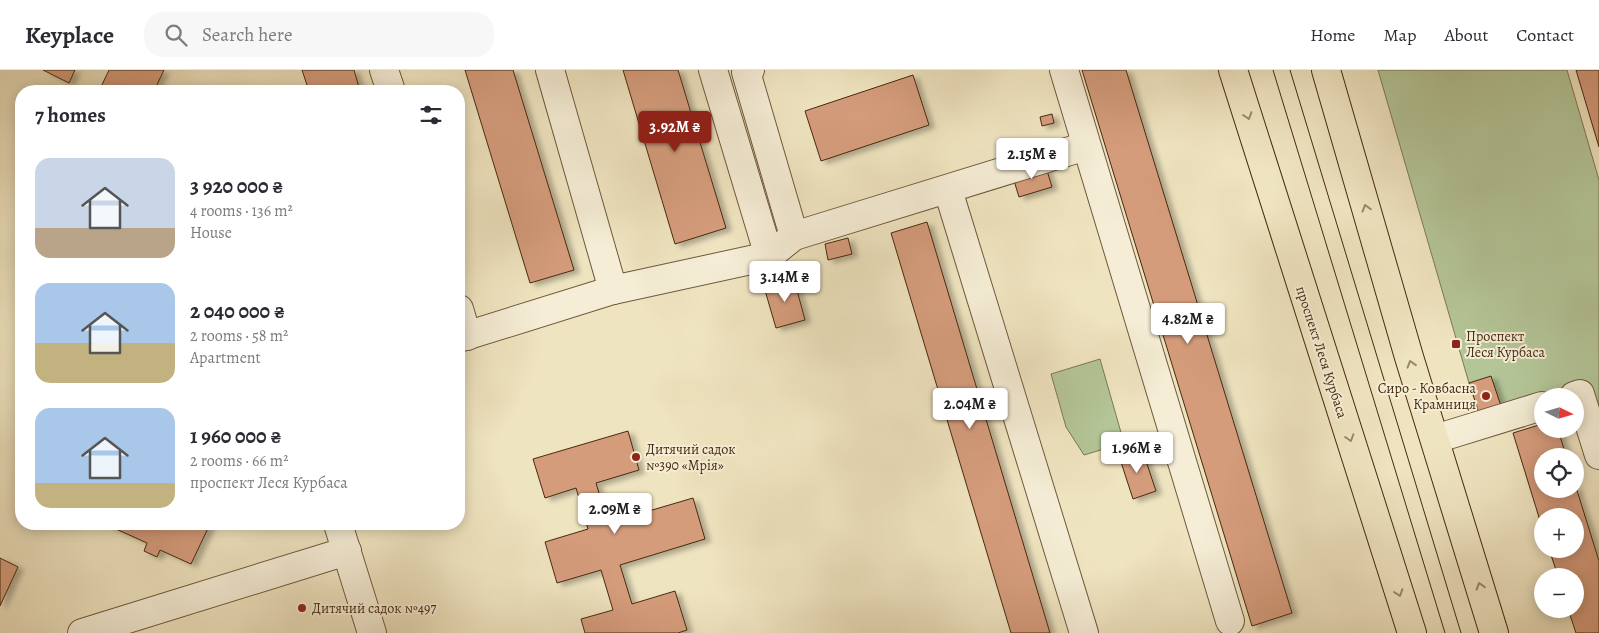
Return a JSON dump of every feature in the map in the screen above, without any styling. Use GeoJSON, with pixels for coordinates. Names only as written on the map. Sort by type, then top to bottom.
{"type":"FeatureCollection","features":[{"type":"Feature","properties":{"kind":"main road","name":"проспект Леся Курбаса"},"geometry":{"type":"LineString","coordinates":[[1233,70],[1412,633]]}},
{"type":"Feature","properties":{"kind":"main road"},"geometry":{"type":"LineString","coordinates":[[1326,70],[1434,439],[1494,633]]}},
{"type":"Feature","properties":{"kind":"street"},"geometry":{"type":"LineString","coordinates":[[384,70],[389,85]]}},
{"type":"Feature","properties":{"kind":"street"},"geometry":{"type":"LineString","coordinates":[[550,70],[613,290]]}},
{"type":"Feature","properties":{"kind":"street"},"geometry":{"type":"LineString","coordinates":[[713,70],[769,256]]}},
{"type":"Feature","properties":{"kind":"street"},"geometry":{"type":"LineString","coordinates":[[750,70],[746,72],[794,236]]}},
{"type":"Feature","properties":{"kind":"street"},"geometry":{"type":"LineString","coordinates":[[1064,70],[1230,621]]}},
{"type":"Feature","properties":{"kind":"street"},"geometry":{"type":"LineString","coordinates":[[465,336],[613,290],[769,256],[794,236],[1086,146]]}},
{"type":"Feature","properties":{"kind":"street"},"geometry":{"type":"LineString","coordinates":[[948,190],[1084,633]]}},
{"type":"Feature","properties":{"kind":"street"},"geometry":{"type":"LineString","coordinates":[[1584,407],[1599,455]]}},
{"type":"Feature","properties":{"kind":"street"},"geometry":{"type":"LineString","coordinates":[[1434,439],[1534,408]]}},
{"type":"Feature","properties":{"kind":"street"},"geometry":{"type":"LineString","coordinates":[[340,530],[372,633]]}},
{"type":"Feature","properties":{"kind":"street"},"geometry":{"type":"LineString","coordinates":[[82,633],[347,552]]}},
{"type":"Feature","properties":{"kind":"green space"},"geometry":{"type":"Polygon","coordinates":[[[1378,70],[1567,70],[1599,180],[1599,427],[1586,383],[1570,388],[1534,388],[1534,399],[1502,409],[1469,383],[1378,70]]]}},
{"type":"Feature","properties":{"kind":"green space"},"geometry":{"type":"Polygon","coordinates":[[[1100,359],[1124,443],[1084,455],[1066,427],[1051,374],[1100,359]]]}},
{"type":"Feature","properties":{"kind":"building"},"geometry":{"type":"Polygon","coordinates":[[[43,70],[75,70],[69,83],[43,70]]]}},
{"type":"Feature","properties":{"kind":"building"},"geometry":{"type":"Polygon","coordinates":[[[109,70],[164,70],[157,85],[102,85],[109,70]]]}},
{"type":"Feature","properties":{"kind":"building"},"geometry":{"type":"Polygon","coordinates":[[[302,70],[354,70],[358,85],[307,85],[302,70]]]}},
{"type":"Feature","properties":{"kind":"building"},"geometry":{"type":"Polygon","coordinates":[[[465,70],[513,70],[574,270],[530,283],[465,70]]]}},
{"type":"Feature","properties":{"kind":"building"},"geometry":{"type":"Polygon","coordinates":[[[623,70],[678,70],[726,228],[675,244],[623,70]]]}},
{"type":"Feature","properties":{"kind":"building"},"geometry":{"type":"Polygon","coordinates":[[[1082,70],[1126,70],[1292,613],[1252,626],[1082,70]]]}},
{"type":"Feature","properties":{"kind":"building"},"geometry":{"type":"Polygon","coordinates":[[[1576,70],[1599,70],[1599,147],[1576,70]]]}},
{"type":"Feature","properties":{"kind":"building"},"geometry":{"type":"Polygon","coordinates":[[[913,75],[929,125],[821,161],[805,111],[913,75]]]}},
{"type":"Feature","properties":{"kind":"building"},"geometry":{"type":"Polygon","coordinates":[[[1052,114],[1054,123],[1042,126],[1040,117],[1052,114]]]}},
{"type":"Feature","properties":{"kind":"building"},"geometry":{"type":"Polygon","coordinates":[[[1045,164],[1052,187],[1019,197],[1012,174],[1045,164]]]}},
{"type":"Feature","properties":{"kind":"building"},"geometry":{"type":"Polygon","coordinates":[[[927,222],[1050,633],[1011,633],[891,233],[927,222]]]}},
{"type":"Feature","properties":{"kind":"building"},"geometry":{"type":"Polygon","coordinates":[[[848,238],[852,254],[828,260],[825,244],[848,238]]]}},
{"type":"Feature","properties":{"kind":"building"},"geometry":{"type":"Polygon","coordinates":[[[794,279],[805,320],[776,328],[764,287],[794,279]]]}},
{"type":"Feature","properties":{"kind":"building","name":"Сиро - Ковбасна Крамниця"},"geometry":{"type":"Polygon","coordinates":[[[1491,376],[1502,409],[1480,416],[1469,383],[1491,376]]]}},
{"type":"Feature","properties":{"kind":"building"},"geometry":{"type":"Polygon","coordinates":[[[1534,426],[1534,438],[1561,438],[1564,448],[1534,448],[1534,498],[1579,498],[1582,508],[1536,508],[1513,433],[1534,426]]]}},
{"type":"Feature","properties":{"kind":"building"},"geometry":{"type":"Polygon","coordinates":[[[628,431],[639,470],[596,483],[608,523],[693,498],[705,539],[620,565],[632,604],[675,591],[687,630],[678,633],[585,633],[581,619],[613,610],[601,570],[557,583],[545,542],[588,529],[576,488],[545,498],[533,459],[628,431]]]}},
{"type":"Feature","properties":{"kind":"building"},"geometry":{"type":"Polygon","coordinates":[[[1142,449],[1156,491],[1133,499],[1119,456],[1142,449]]]}},
{"type":"Feature","properties":{"kind":"building"},"geometry":{"type":"Polygon","coordinates":[[[1584,513],[1599,561],[1599,633],[1576,633],[1571,618],[1584,618],[1584,568],[1555,568],[1552,558],[1584,558],[1584,513]]]}},
{"type":"Feature","properties":{"kind":"building"},"geometry":{"type":"Polygon","coordinates":[[[118,530],[207,530],[191,564],[160,550],[157,557],[144,551],[147,543],[118,530]]]}},
{"type":"Feature","properties":{"kind":"building"},"geometry":{"type":"Polygon","coordinates":[[[0,558],[18,567],[0,606],[0,558]]]}},
{"type":"Feature","properties":{"kind":"tram line"},"geometry":{"type":"LineString","coordinates":[[1273,70],[1445,633]]}},
{"type":"Feature","properties":{"kind":"tram line"},"geometry":{"type":"LineString","coordinates":[[1290,70],[1461,633]]}},
{"type":"Feature","properties":{"kind":"place","name":"Проспект Леся Курбаса"},"geometry":{"type":"Point","coordinates":[1456,344]}},
{"type":"Feature","properties":{"kind":"place","name":"Сиро - Ковбасна Крамниця"},"geometry":{"type":"Point","coordinates":[1486,396]}},
{"type":"Feature","properties":{"kind":"place","name":"Дитячий садок №390 «Мрія»"},"geometry":{"type":"Point","coordinates":[636,457]}},
{"type":"Feature","properties":{"kind":"place","name":"Дитячий садок №497"},"geometry":{"type":"Point","coordinates":[302,608]}}]}
